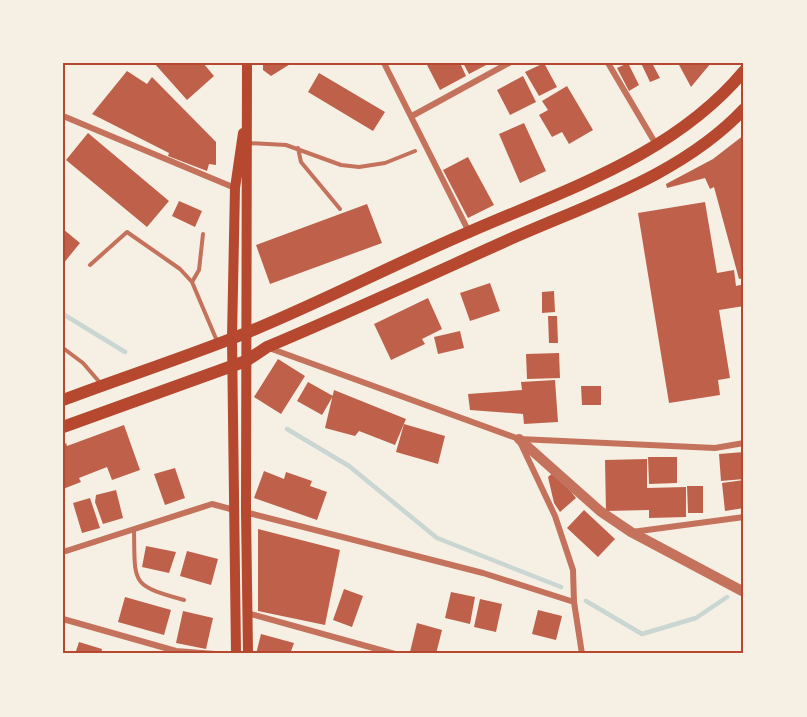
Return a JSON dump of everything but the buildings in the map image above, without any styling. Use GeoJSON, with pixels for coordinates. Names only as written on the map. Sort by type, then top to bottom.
{"type":"FeatureCollection","features":[{"type":"Feature","properties":{"kind":"main road"},"geometry":{"type":"LineString","coordinates":[[247,63],[248,654]]}},
{"type":"Feature","properties":{"kind":"main road"},"geometry":{"type":"LineString","coordinates":[[63,400],[247,333],[551,197],[657,146],[678,133],[726,93],[744,71]]}},
{"type":"Feature","properties":{"kind":"main road"},"geometry":{"type":"LineString","coordinates":[[236,654],[232,366],[235,188],[248,94]]}},
{"type":"Feature","properties":{"kind":"main road"},"geometry":{"type":"LineString","coordinates":[[63,427],[246,361],[267,347],[656,174],[710,140],[744,109]]}},
{"type":"Feature","properties":{"kind":"street"},"geometry":{"type":"LineString","coordinates":[[384,63],[469,232]]}},
{"type":"Feature","properties":{"kind":"street"},"geometry":{"type":"LineString","coordinates":[[412,116],[509,63]]}},
{"type":"Feature","properties":{"kind":"street"},"geometry":{"type":"LineString","coordinates":[[608,63],[657,146]]}},
{"type":"Feature","properties":{"kind":"street"},"geometry":{"type":"LineString","coordinates":[[63,116],[235,188]]}},
{"type":"Feature","properties":{"kind":"street"},"geometry":{"type":"LineString","coordinates":[[267,347],[519,439],[715,448],[744,443]]}},
{"type":"Feature","properties":{"kind":"street"},"geometry":{"type":"LineString","coordinates":[[519,439],[600,511],[631,532],[744,592]]}},
{"type":"Feature","properties":{"kind":"street"},"geometry":{"type":"LineString","coordinates":[[519,439],[555,516],[573,570],[573,602],[582,654]]}},
{"type":"Feature","properties":{"kind":"street"},"geometry":{"type":"LineString","coordinates":[[63,552],[212,504],[483,573],[573,602]]}},
{"type":"Feature","properties":{"kind":"street"},"geometry":{"type":"LineString","coordinates":[[631,532],[744,517]]}},
{"type":"Feature","properties":{"kind":"street"},"geometry":{"type":"LineString","coordinates":[[247,613],[394,654]]}},
{"type":"Feature","properties":{"kind":"street"},"geometry":{"type":"LineString","coordinates":[[63,620],[176,651],[215,654]]}},
{"type":"Feature","properties":{"kind":"lane"},"geometry":{"type":"LineString","coordinates":[[248,142],[286,145],[341,165],[359,167],[385,163],[415,151]]}},
{"type":"Feature","properties":{"kind":"lane"},"geometry":{"type":"LineString","coordinates":[[298,148],[301,162],[340,209]]}},
{"type":"Feature","properties":{"kind":"lane"},"geometry":{"type":"LineString","coordinates":[[90,265],[127,232],[180,269],[192,282],[218,343]]}},
{"type":"Feature","properties":{"kind":"lane"},"geometry":{"type":"LineString","coordinates":[[192,282],[199,270],[203,234]]}},
{"type":"Feature","properties":{"kind":"lane"},"geometry":{"type":"LineString","coordinates":[[63,348],[82,363],[102,385]]}},
{"type":"Feature","properties":{"kind":"lane"},"geometry":{"type":"LineString","coordinates":[[134,529],[134,569],[140,582],[150,590],[184,600]]}},
{"type":"Feature","properties":{"kind":"waterway"},"geometry":{"type":"LineString","coordinates":[[63,314],[125,352]]}},
{"type":"Feature","properties":{"kind":"waterway"},"geometry":{"type":"LineString","coordinates":[[287,429],[349,466],[437,538],[561,587]]}},
{"type":"Feature","properties":{"kind":"waterway"},"geometry":{"type":"LineString","coordinates":[[586,601],[642,634],[696,618],[727,597]]}}]}
